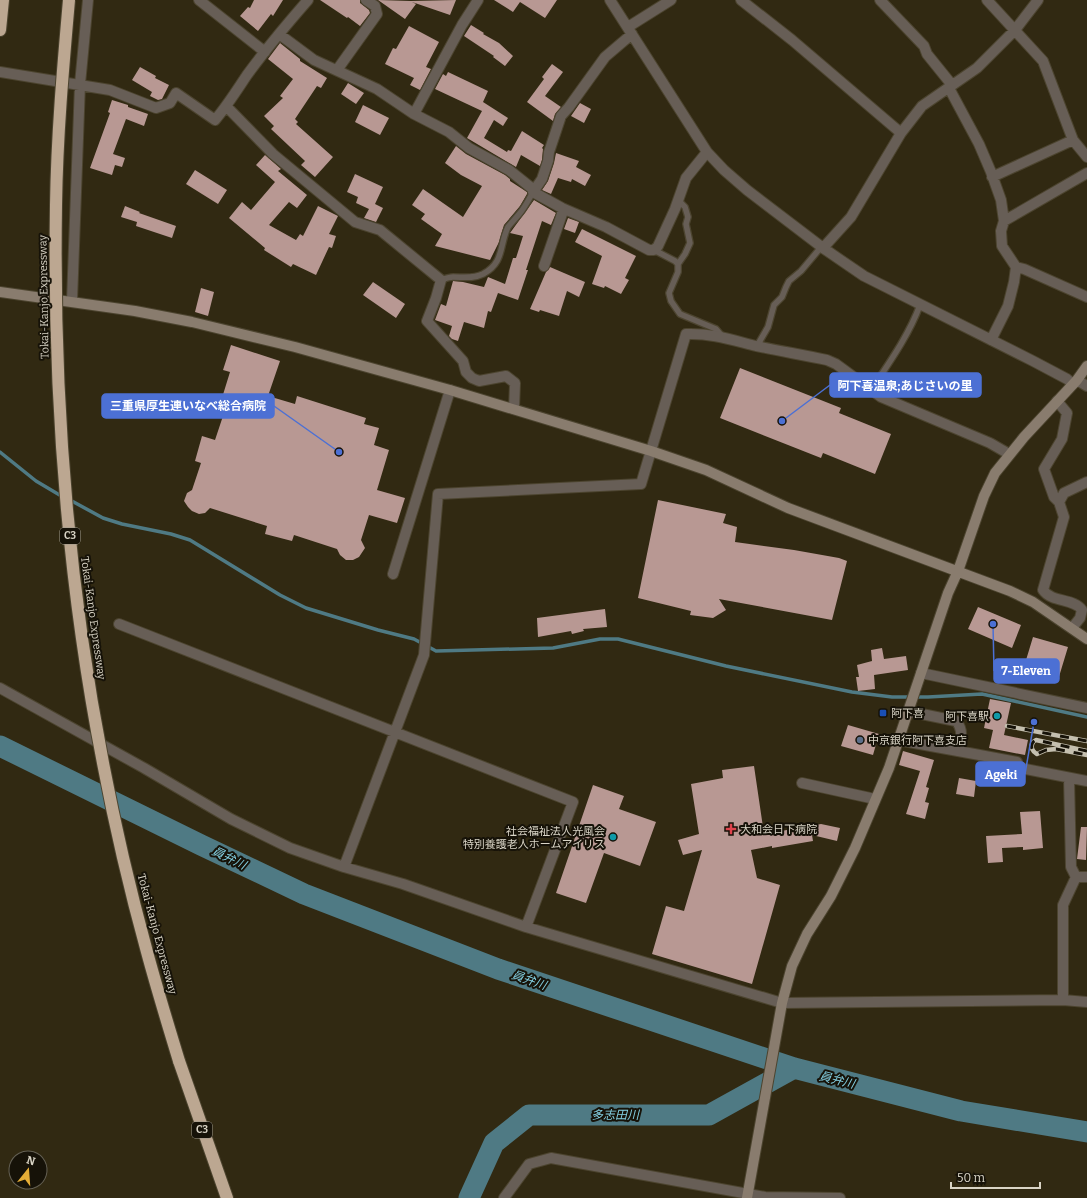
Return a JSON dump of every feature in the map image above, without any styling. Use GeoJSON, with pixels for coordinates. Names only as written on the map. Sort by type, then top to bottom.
{"type":"FeatureCollection","features":[{"type":"Feature","properties":{"kind":"highway"},"geometry":{"type":"LineString","coordinates":[[0,30],[3,0]]}},
{"type":"Feature","properties":{"kind":"highway","name":"Tokai-Kanjo Expressway"},"geometry":{"type":"LineString","coordinates":[[69,0],[60,100],[56,204],[57,325],[61,437],[71,553],[86,669],[117,830],[147,953],[179,1061],[227,1198]]}},
{"type":"Feature","properties":{"kind":"street"},"geometry":{"type":"LineString","coordinates":[[72,301],[80,84],[88,0]]}},
{"type":"Feature","properties":{"kind":"street"},"geometry":{"type":"LineString","coordinates":[[199,0],[265,52]]}},
{"type":"Feature","properties":{"kind":"street"},"geometry":{"type":"LineString","coordinates":[[0,72],[110,90],[156,108],[170,103],[176,93],[215,120],[265,52],[308,0]]}},
{"type":"Feature","properties":{"kind":"street"},"geometry":{"type":"LineString","coordinates":[[337,70],[377,14],[375,6],[366,0]]}},
{"type":"Feature","properties":{"kind":"street"},"geometry":{"type":"LineString","coordinates":[[414,114],[462,25],[478,0]]}},
{"type":"Feature","properties":{"kind":"street"},"geometry":{"type":"LineString","coordinates":[[610,0],[707,152],[724,170],[747,190],[864,276],[1067,379],[1087,386]]}},
{"type":"Feature","properties":{"kind":"street"},"geometry":{"type":"LineString","coordinates":[[534,191],[542,179],[560,116],[569,107],[604,57],[630,31],[671,0]]}},
{"type":"Feature","properties":{"kind":"street"},"geometry":{"type":"LineString","coordinates":[[741,0],[792,40],[901,132]]}},
{"type":"Feature","properties":{"kind":"street"},"geometry":{"type":"LineString","coordinates":[[880,0],[924,46],[927,54],[950,87],[979,144],[1001,200],[1004,221],[1001,231],[1002,246],[1016,267],[1008,306],[991,340]]}},
{"type":"Feature","properties":{"kind":"street"},"geometry":{"type":"LineString","coordinates":[[987,0],[1043,61],[1073,140],[1087,156]]}},
{"type":"Feature","properties":{"kind":"street"},"geometry":{"type":"LineString","coordinates":[[823,247],[851,217],[901,132],[922,106],[977,68],[1015,30],[1038,0]]}},
{"type":"Feature","properties":{"kind":"street"},"geometry":{"type":"LineString","coordinates":[[279,34],[314,60],[377,89],[414,114],[449,132],[469,148],[509,170],[534,191],[562,208],[606,227],[649,250],[654,250],[658,246],[675,209],[689,172],[707,152]]}},
{"type":"Feature","properties":{"kind":"street"},"geometry":{"type":"LineString","coordinates":[[226,106],[273,154],[355,222],[380,230],[441,280],[427,321],[462,361],[466,372],[472,378],[480,381],[506,376],[515,383],[514,409]]}},
{"type":"Feature","properties":{"kind":"street"},"geometry":{"type":"LineString","coordinates":[[992,177],[1073,140]]}},
{"type":"Feature","properties":{"kind":"street"},"geometry":{"type":"LineString","coordinates":[[1004,221],[1087,173]]}},
{"type":"Feature","properties":{"kind":"street"},"geometry":{"type":"LineString","coordinates":[[544,266],[562,214],[562,208]]}},
{"type":"Feature","properties":{"kind":"street"},"geometry":{"type":"LineString","coordinates":[[1016,267],[1024,269],[1087,297]]}},
{"type":"Feature","properties":{"kind":"street"},"geometry":{"type":"LineString","coordinates":[[0,292],[142,312],[265,339],[450,390],[651,451],[706,470],[788,508],[1010,591],[1033,602],[1087,639]]}},
{"type":"Feature","properties":{"kind":"street"},"geometry":{"type":"LineString","coordinates":[[344,867],[424,655],[438,494],[641,484],[686,334],[722,336],[757,346],[827,360],[836,364],[881,397],[990,443],[1010,454]]}},
{"type":"Feature","properties":{"kind":"street"},"geometry":{"type":"LineString","coordinates":[[747,1196],[782,1003],[792,966],[807,934],[831,896],[855,848],[889,768],[948,593],[958,571],[984,496],[995,473],[1010,454],[1075,382],[1087,366]]}},
{"type":"Feature","properties":{"kind":"street"},"geometry":{"type":"LineString","coordinates":[[393,574],[450,390]]}},
{"type":"Feature","properties":{"kind":"street"},"geometry":{"type":"LineString","coordinates":[[1057,401],[1067,413],[1062,439],[1044,469],[1054,497],[1058,502],[1064,517],[1043,590],[1046,594],[1056,599],[1079,606],[1082,610],[1080,618],[1072,628]]}},
{"type":"Feature","properties":{"kind":"street"},"geometry":{"type":"LineString","coordinates":[[1058,502],[1064,493],[1087,482]]}},
{"type":"Feature","properties":{"kind":"street"},"geometry":{"type":"LineString","coordinates":[[119,624],[573,802],[526,927]]}},
{"type":"Feature","properties":{"kind":"street"},"geometry":{"type":"LineString","coordinates":[[921,673],[1087,708]]}},
{"type":"Feature","properties":{"kind":"street"},"geometry":{"type":"LineString","coordinates":[[0,688],[144,768],[230,819],[290,848],[344,867],[403,884],[526,927],[782,1003],[1063,1000],[1087,1002]]}},
{"type":"Feature","properties":{"kind":"street"},"geometry":{"type":"LineString","coordinates":[[907,711],[956,721],[960,725],[962,734],[958,750]]}},
{"type":"Feature","properties":{"kind":"street"},"geometry":{"type":"LineString","coordinates":[[898,740],[1017,762],[1015,767],[1087,781]]}},
{"type":"Feature","properties":{"kind":"street"},"geometry":{"type":"LineString","coordinates":[[1069,778],[1071,868],[1076,877]]}},
{"type":"Feature","properties":{"kind":"street"},"geometry":{"type":"LineString","coordinates":[[802,783],[875,799]]}},
{"type":"Feature","properties":{"kind":"street"},"geometry":{"type":"LineString","coordinates":[[1076,877],[1087,877]]}},
{"type":"Feature","properties":{"kind":"street"},"geometry":{"type":"LineString","coordinates":[[1063,1000],[1062,905],[1076,877]]}},
{"type":"Feature","properties":{"kind":"street"},"geometry":{"type":"LineString","coordinates":[[504,1198],[529,1164],[551,1158],[747,1196],[840,1198]]}},
{"type":"Feature","properties":{"kind":"lane"},"geometry":{"type":"LineString","coordinates":[[441,280],[452,277],[472,278],[488,270],[498,260],[507,229],[521,212],[534,191]]}},
{"type":"Feature","properties":{"kind":"lane"},"geometry":{"type":"LineString","coordinates":[[678,200],[685,207],[688,217],[686,224],[690,243],[686,254],[678,264],[678,272],[669,294],[680,314],[716,329],[722,336]]}},
{"type":"Feature","properties":{"kind":"lane"},"geometry":{"type":"LineString","coordinates":[[757,346],[768,326],[774,305],[782,297],[789,281],[801,271],[823,247]]}},
{"type":"Feature","properties":{"kind":"lane"},"geometry":{"type":"LineString","coordinates":[[654,250],[671,258],[678,264]]}},
{"type":"Feature","properties":{"kind":"lane"},"geometry":{"type":"LineString","coordinates":[[871,390],[916,316],[920,305]]}},
{"type":"Feature","properties":{"kind":"building"},"geometry":{"type":"Polygon","coordinates":[[[254,0],[283,0],[273,16],[271,14],[258,31],[240,16],[248,7],[250,8],[254,0]]]}},
{"type":"Feature","properties":{"kind":"building"},"geometry":{"type":"Polygon","coordinates":[[[320,0],[360,0],[360,3],[369,10],[370,13],[360,26],[320,0]]]}},
{"type":"Feature","properties":{"kind":"building"},"geometry":{"type":"Polygon","coordinates":[[[378,0],[456,0],[450,15],[412,2],[416,4],[405,19],[378,0]]]}},
{"type":"Feature","properties":{"kind":"building"},"geometry":{"type":"Polygon","coordinates":[[[494,0],[557,0],[545,18],[520,2],[513,12],[494,0]]]}},
{"type":"Feature","properties":{"kind":"building"},"geometry":{"type":"Polygon","coordinates":[[[471,25],[499,43],[513,56],[505,66],[493,57],[494,56],[464,36],[471,25]]]}},
{"type":"Feature","properties":{"kind":"building"},"geometry":{"type":"Polygon","coordinates":[[[409,26],[439,42],[426,67],[431,69],[420,90],[410,85],[414,78],[385,64],[393,48],[396,49],[409,26]]]}},
{"type":"Feature","properties":{"kind":"building"},"geometry":{"type":"Polygon","coordinates":[[[280,43],[300,59],[300,61],[327,78],[321,88],[317,86],[295,119],[298,122],[296,124],[333,157],[315,177],[301,165],[305,161],[271,129],[274,126],[264,116],[283,98],[280,96],[293,79],[268,59],[280,43]]]}},
{"type":"Feature","properties":{"kind":"building"},"geometry":{"type":"Polygon","coordinates":[[[552,64],[563,72],[545,96],[561,107],[555,114],[553,121],[527,102],[544,79],[542,77],[552,64]]]}},
{"type":"Feature","properties":{"kind":"building"},"geometry":{"type":"Polygon","coordinates":[[[140,67],[156,76],[155,78],[169,85],[162,99],[158,100],[150,96],[152,92],[132,80],[140,67]]]}},
{"type":"Feature","properties":{"kind":"building"},"geometry":{"type":"Polygon","coordinates":[[[448,72],[488,91],[483,102],[508,118],[503,126],[494,120],[484,138],[507,152],[508,150],[511,151],[522,131],[544,145],[542,148],[542,160],[540,166],[521,155],[516,167],[467,138],[482,111],[435,89],[443,74],[446,76],[448,72]]]}},
{"type":"Feature","properties":{"kind":"building"},"geometry":{"type":"Polygon","coordinates":[[[348,83],[364,93],[356,104],[341,94],[348,83]]]}},
{"type":"Feature","properties":{"kind":"building"},"geometry":{"type":"Polygon","coordinates":[[[112,100],[148,114],[144,126],[126,119],[113,154],[125,158],[122,167],[115,165],[112,175],[90,168],[110,113],[108,112],[112,100]]]}},
{"type":"Feature","properties":{"kind":"building"},"geometry":{"type":"Polygon","coordinates":[[[580,103],[591,109],[584,123],[571,116],[580,103]]]}},
{"type":"Feature","properties":{"kind":"building"},"geometry":{"type":"Polygon","coordinates":[[[363,105],[389,118],[380,135],[355,122],[363,105]]]}},
{"type":"Feature","properties":{"kind":"building"},"geometry":{"type":"Polygon","coordinates":[[[456,146],[466,154],[505,175],[510,179],[510,181],[527,192],[520,206],[504,225],[499,242],[490,260],[435,246],[442,234],[421,219],[425,214],[412,205],[423,189],[463,217],[482,186],[461,175],[445,163],[456,146]]]}},
{"type":"Feature","properties":{"kind":"building"},"geometry":{"type":"Polygon","coordinates":[[[556,153],[579,161],[576,167],[591,175],[585,186],[572,179],[571,182],[558,178],[551,194],[542,190],[548,181],[556,153]]]}},
{"type":"Feature","properties":{"kind":"building"},"geometry":{"type":"Polygon","coordinates":[[[265,155],[281,169],[278,171],[307,195],[297,208],[289,202],[269,225],[296,240],[300,234],[303,236],[318,206],[338,216],[329,234],[336,236],[332,248],[329,247],[316,275],[293,264],[291,267],[264,250],[265,248],[229,218],[242,202],[251,210],[275,182],[256,165],[265,155]]]}},
{"type":"Feature","properties":{"kind":"building"},"geometry":{"type":"Polygon","coordinates":[[[195,170],[227,190],[218,204],[186,184],[195,170]]]}},
{"type":"Feature","properties":{"kind":"building"},"geometry":{"type":"Polygon","coordinates":[[[355,174],[383,187],[375,204],[383,208],[376,222],[364,218],[369,209],[356,203],[358,197],[347,192],[355,174]]]}},
{"type":"Feature","properties":{"kind":"building"},"geometry":{"type":"Polygon","coordinates":[[[534,200],[556,213],[551,225],[542,221],[518,300],[498,293],[491,312],[488,311],[484,328],[464,322],[458,341],[452,339],[449,336],[452,326],[435,320],[441,304],[446,306],[453,281],[484,287],[488,277],[505,284],[513,258],[516,258],[523,236],[510,233],[534,200]]]}},
{"type":"Feature","properties":{"kind":"building"},"geometry":{"type":"Polygon","coordinates":[[[125,206],[140,212],[139,213],[176,226],[172,238],[136,226],[137,222],[121,217],[125,206]]]}},
{"type":"Feature","properties":{"kind":"building"},"geometry":{"type":"Polygon","coordinates":[[[568,218],[579,222],[575,233],[564,229],[568,218]]]}},
{"type":"Feature","properties":{"kind":"building"},"geometry":{"type":"Polygon","coordinates":[[[582,229],[636,256],[625,278],[629,280],[621,294],[605,286],[604,288],[592,284],[602,256],[575,242],[582,229]]]}},
{"type":"Feature","properties":{"kind":"building"},"geometry":{"type":"Polygon","coordinates":[[[550,267],[585,282],[579,297],[567,291],[559,316],[540,310],[539,312],[530,309],[546,272],[550,267]]]}},
{"type":"Feature","properties":{"kind":"building"},"geometry":{"type":"Polygon","coordinates":[[[373,282],[405,304],[396,318],[363,295],[373,282]]]}},
{"type":"Feature","properties":{"kind":"building"},"geometry":{"type":"Polygon","coordinates":[[[201,288],[214,292],[208,316],[195,312],[201,288]]]}},
{"type":"Feature","properties":{"kind":"building"},"geometry":{"type":"Polygon","coordinates":[[[231,345],[280,361],[268,396],[295,404],[297,396],[366,418],[364,424],[379,428],[374,445],[389,450],[377,490],[405,498],[397,523],[369,515],[361,540],[365,548],[359,557],[353,560],[346,560],[340,555],[337,549],[294,535],[292,541],[265,534],[267,526],[210,508],[205,513],[199,514],[192,511],[184,501],[187,493],[192,490],[201,463],[195,461],[202,436],[215,440],[223,416],[217,414],[230,372],[223,370],[231,345]]]}},
{"type":"Feature","properties":{"kind":"building"},"geometry":{"type":"Polygon","coordinates":[[[740,368],[841,408],[839,413],[891,434],[875,474],[823,453],[821,458],[720,418],[740,368]]]}},
{"type":"Feature","properties":{"kind":"building"},"geometry":{"type":"Polygon","coordinates":[[[658,500],[726,514],[723,523],[737,527],[735,542],[794,550],[839,558],[847,561],[832,620],[719,599],[726,610],[713,618],[690,615],[691,611],[638,598],[658,500]]]}},
{"type":"Feature","properties":{"kind":"building"},"geometry":{"type":"Polygon","coordinates":[[[978,607],[1021,625],[1012,648],[968,629],[978,607]]]}},
{"type":"Feature","properties":{"kind":"building"},"geometry":{"type":"Polygon","coordinates":[[[605,609],[607,627],[583,629],[584,631],[572,634],[571,631],[538,637],[537,618],[605,609]]]}},
{"type":"Feature","properties":{"kind":"building"},"geometry":{"type":"Polygon","coordinates":[[[1033,637],[1068,647],[1058,680],[1023,670],[1033,637]]]}},
{"type":"Feature","properties":{"kind":"building"},"geometry":{"type":"Polygon","coordinates":[[[882,648],[884,659],[906,656],[908,670],[874,675],[875,689],[858,691],[856,677],[859,677],[857,665],[872,661],[871,650],[882,648]]]}},
{"type":"Feature","properties":{"kind":"building"},"geometry":{"type":"Polygon","coordinates":[[[990,699],[1011,703],[1004,735],[1028,740],[1025,755],[989,748],[993,730],[984,728],[990,699]]]}},
{"type":"Feature","properties":{"kind":"building","name":"中京銀行阿下喜支店"},"geometry":{"type":"Polygon","coordinates":[[[848,725],[879,734],[873,755],[841,746],[848,725]]]}},
{"type":"Feature","properties":{"kind":"building"},"geometry":{"type":"Polygon","coordinates":[[[903,751],[934,760],[926,787],[929,788],[925,802],[929,803],[925,819],[906,814],[920,771],[899,765],[903,751]]]}},
{"type":"Feature","properties":{"kind":"building"},"geometry":{"type":"Polygon","coordinates":[[[754,766],[764,834],[821,824],[840,828],[837,841],[812,835],[813,841],[751,850],[757,878],[780,885],[752,984],[652,954],[666,906],[684,911],[702,850],[683,855],[678,840],[699,834],[691,784],[723,778],[722,770],[754,766]]]}},
{"type":"Feature","properties":{"kind":"building"},"geometry":{"type":"Polygon","coordinates":[[[959,778],[976,781],[974,797],[956,794],[959,778]]]}},
{"type":"Feature","properties":{"kind":"building","name":"社会福祉法人光風会 特別養護老人ホームアイリス"},"geometry":{"type":"Polygon","coordinates":[[[593,785],[624,796],[619,809],[656,822],[640,866],[604,853],[586,903],[556,893],[593,785]]]}},
{"type":"Feature","properties":{"kind":"building"},"geometry":{"type":"Polygon","coordinates":[[[1040,811],[1043,848],[1023,850],[1023,847],[1002,848],[1003,862],[988,863],[986,836],[1022,834],[1020,812],[1040,811]]]}},
{"type":"Feature","properties":{"kind":"building"},"geometry":{"type":"Polygon","coordinates":[[[1081,827],[1087,827],[1086,860],[1077,859],[1081,827]]]}},
{"type":"Feature","properties":{"kind":"waterway"},"geometry":{"type":"LineString","coordinates":[[0,452],[36,481],[63,497]]}},
{"type":"Feature","properties":{"kind":"waterway"},"geometry":{"type":"LineString","coordinates":[[70,500],[103,518],[190,540],[280,595],[306,608],[378,630],[414,639],[436,651],[553,648],[600,639],[618,639],[726,666],[852,692],[892,697],[982,694],[1087,717]]}},
{"type":"Feature","properties":{"kind":"waterway","name":"員弁川"},"geometry":{"type":"LineString","coordinates":[[0,746],[304,894],[498,969],[794,1068],[961,1111],[1087,1132]]}},
{"type":"Feature","properties":{"kind":"waterway","name":"多志田川"},"geometry":{"type":"LineString","coordinates":[[469,1198],[494,1143],[529,1115],[709,1115],[794,1068]]}},
{"type":"Feature","properties":{"kind":"railway"},"geometry":{"type":"LineString","coordinates":[[1007,726],[1087,741]]}},
{"type":"Feature","properties":{"kind":"railway"},"geometry":{"type":"LineString","coordinates":[[1087,751],[1036,740],[1033,742],[1032,746],[1033,750],[1037,754],[1046,750],[1056,749],[1087,755]]}},
{"type":"Feature","properties":{"kind":"place","name":"阿下喜温泉;あじさいの里"},"geometry":{"type":"Point","coordinates":[782,421]}},
{"type":"Feature","properties":{"kind":"place","name":"三重県厚生連いなべ総合病院"},"geometry":{"type":"Point","coordinates":[339,452]}},
{"type":"Feature","properties":{"kind":"place","name":"7-Eleven"},"geometry":{"type":"Point","coordinates":[993,624]}},
{"type":"Feature","properties":{"kind":"place","name":"阿下喜"},"geometry":{"type":"Point","coordinates":[883,713]}},
{"type":"Feature","properties":{"kind":"place","name":"阿下喜駅"},"geometry":{"type":"Point","coordinates":[997,716]}},
{"type":"Feature","properties":{"kind":"place","name":"Ageki"},"geometry":{"type":"Point","coordinates":[1034,722]}},
{"type":"Feature","properties":{"kind":"place","name":"中京銀行阿下喜支店"},"geometry":{"type":"Point","coordinates":[860,740]}},
{"type":"Feature","properties":{"kind":"place","name":"大和会日下病院"},"geometry":{"type":"Point","coordinates":[731,829]}},
{"type":"Feature","properties":{"kind":"place","name":"社会福祉法人光風会 特別養護老人ホームアイリス"},"geometry":{"type":"Point","coordinates":[613,837]}}]}
